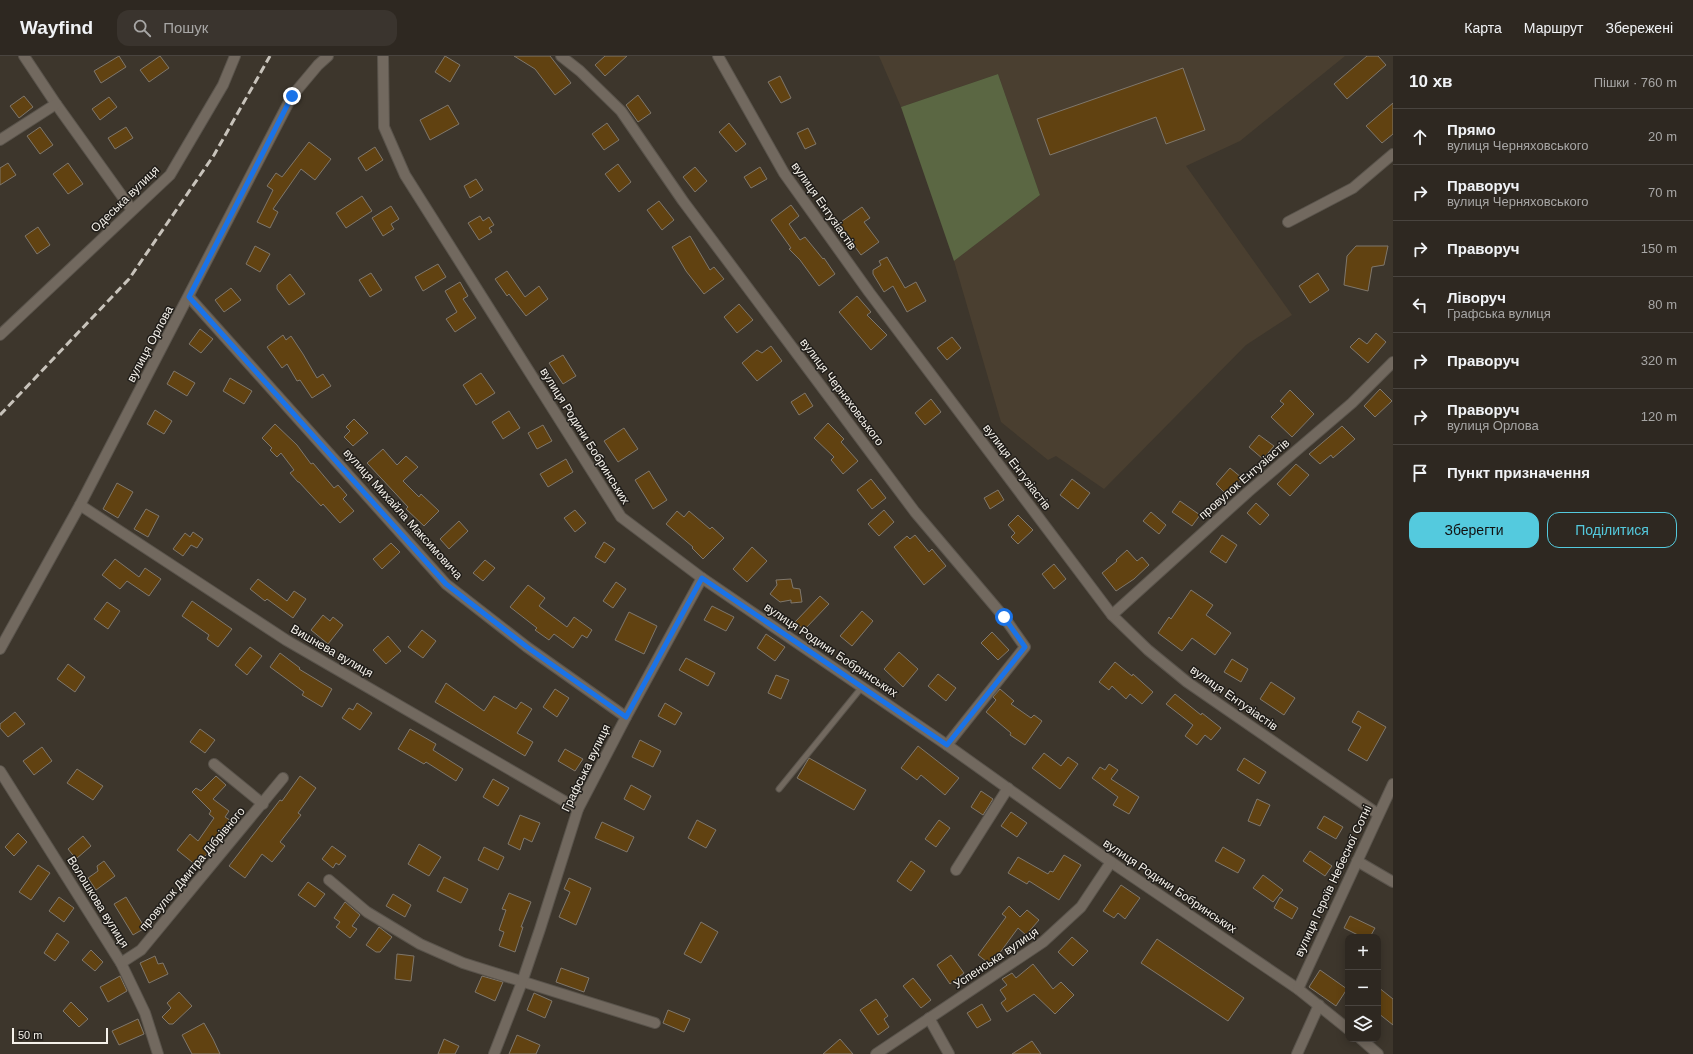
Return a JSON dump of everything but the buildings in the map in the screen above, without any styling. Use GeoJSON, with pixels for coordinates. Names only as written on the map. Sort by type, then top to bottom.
{"type":"FeatureCollection","features":[{"type":"Feature","properties":{"kind":"street"},"geometry":{"type":"LineString","coordinates":[[24,56],[56,104],[132,210]]}},
{"type":"Feature","properties":{"kind":"street","name":"Одеська вулиця"},"geometry":{"type":"LineString","coordinates":[[0,335],[170,175],[223,85],[234,56]]}},
{"type":"Feature","properties":{"kind":"street","name":"вулиця Орлова"},"geometry":{"type":"LineString","coordinates":[[0,649],[80,505],[292,96],[318,65],[328,56]]}},
{"type":"Feature","properties":{"kind":"street","name":"вулиця Родини Бобринських"},"geometry":{"type":"LineString","coordinates":[[383,56],[384,127],[405,175],[621,517],[702,578],[947,745],[1111,862],[1298,989],[1345,1027]]}},
{"type":"Feature","properties":{"kind":"street","name":"вулиця Черняховського"},"geometry":{"type":"LineString","coordinates":[[561,56],[580,71],[621,111],[682,201],[911,505],[1004,617],[1025,647],[947,745]]}},
{"type":"Feature","properties":{"kind":"street","name":"вулиця Ентузіастів"},"geometry":{"type":"LineString","coordinates":[[718,56],[788,179],[869,292],[1112,615],[1148,650],[1187,682],[1378,814]]}},
{"type":"Feature","properties":{"kind":"street"},"geometry":{"type":"LineString","coordinates":[[0,140],[56,104]]}},
{"type":"Feature","properties":{"kind":"street"},"geometry":{"type":"LineString","coordinates":[[1288,222],[1353,188],[1393,154]]}},
{"type":"Feature","properties":{"kind":"street","name":"вулиця Михайла Максимовича"},"geometry":{"type":"LineString","coordinates":[[189,297],[446,584],[527,647],[626,717]]}},
{"type":"Feature","properties":{"kind":"street","name":"провулок Ентузіастів"},"geometry":{"type":"LineString","coordinates":[[1112,615],[1248,492],[1352,403],[1393,362]]}},
{"type":"Feature","properties":{"kind":"street","name":"Вишнева вулиця"},"geometry":{"type":"LineString","coordinates":[[80,505],[286,640],[578,808]]}},
{"type":"Feature","properties":{"kind":"street","name":"Графська вулиця"},"geometry":{"type":"LineString","coordinates":[[494,1054],[522,982],[578,808],[702,578]]}},
{"type":"Feature","properties":{"kind":"street","name":"провулок Дмитра Дібрівного"},"geometry":{"type":"LineString","coordinates":[[214,764],[263,804]]}},
{"type":"Feature","properties":{"kind":"street","name":"Волошкова вулиця"},"geometry":{"type":"LineString","coordinates":[[0,771],[121,963],[145,1013],[158,1054]]}},
{"type":"Feature","properties":{"kind":"street","name":"провулок Дмитра Дібрівного"},"geometry":{"type":"LineString","coordinates":[[121,963],[141,950],[284,778]]}},
{"type":"Feature","properties":{"kind":"street","name":"вулиця Героїв Небесної Сотні"},"geometry":{"type":"LineString","coordinates":[[1298,989],[1393,784]]}},
{"type":"Feature","properties":{"kind":"street"},"geometry":{"type":"LineString","coordinates":[[956,870],[1008,788]]}},
{"type":"Feature","properties":{"kind":"street"},"geometry":{"type":"LineString","coordinates":[[1357,861],[1393,882]]}},
{"type":"Feature","properties":{"kind":"street","name":"Успенська вулиця"},"geometry":{"type":"LineString","coordinates":[[876,1054],[1043,942],[1081,907],[1111,862]]}},
{"type":"Feature","properties":{"kind":"street"},"geometry":{"type":"LineString","coordinates":[[329,880],[367,912],[420,944],[463,962],[522,982],[655,1023]]}},
{"type":"Feature","properties":{"kind":"street"},"geometry":{"type":"LineString","coordinates":[[1297,1054],[1319,1005]]}},
{"type":"Feature","properties":{"kind":"street"},"geometry":{"type":"LineString","coordinates":[[929,1018],[950,1054]]}},
{"type":"Feature","properties":{"kind":"street"},"geometry":{"type":"LineString","coordinates":[[1364,1042],[1378,1054]]}},
{"type":"Feature","properties":{"kind":"lane"},"geometry":{"type":"LineString","coordinates":[[779,789],[862,687]]}},
{"type":"Feature","properties":{"kind":"shaded area"},"geometry":{"type":"Polygon","coordinates":[[[879,56],[1345,56],[1240,141],[1186,166],[1292,315],[1246,345],[1104,489],[1056,456],[1048,460],[1001,422],[954,261],[1040,195],[998,74],[901,107],[879,56]]]}},
{"type":"Feature","properties":{"kind":"green space"},"geometry":{"type":"Polygon","coordinates":[[[998,74],[1040,195],[954,261],[901,107],[998,74]]]}},
{"type":"Feature","properties":{"kind":"railway"},"geometry":{"type":"LineString","coordinates":[[0,415],[129,279],[214,155],[270,56]]}},
{"type":"Feature","properties":{"kind":"route"},"geometry":{"type":"LineString","coordinates":[[292,96],[189,297],[359,485],[446,584],[527,647],[626,717],[702,578],[947,745],[1025,647],[1004,617]]}}]}
